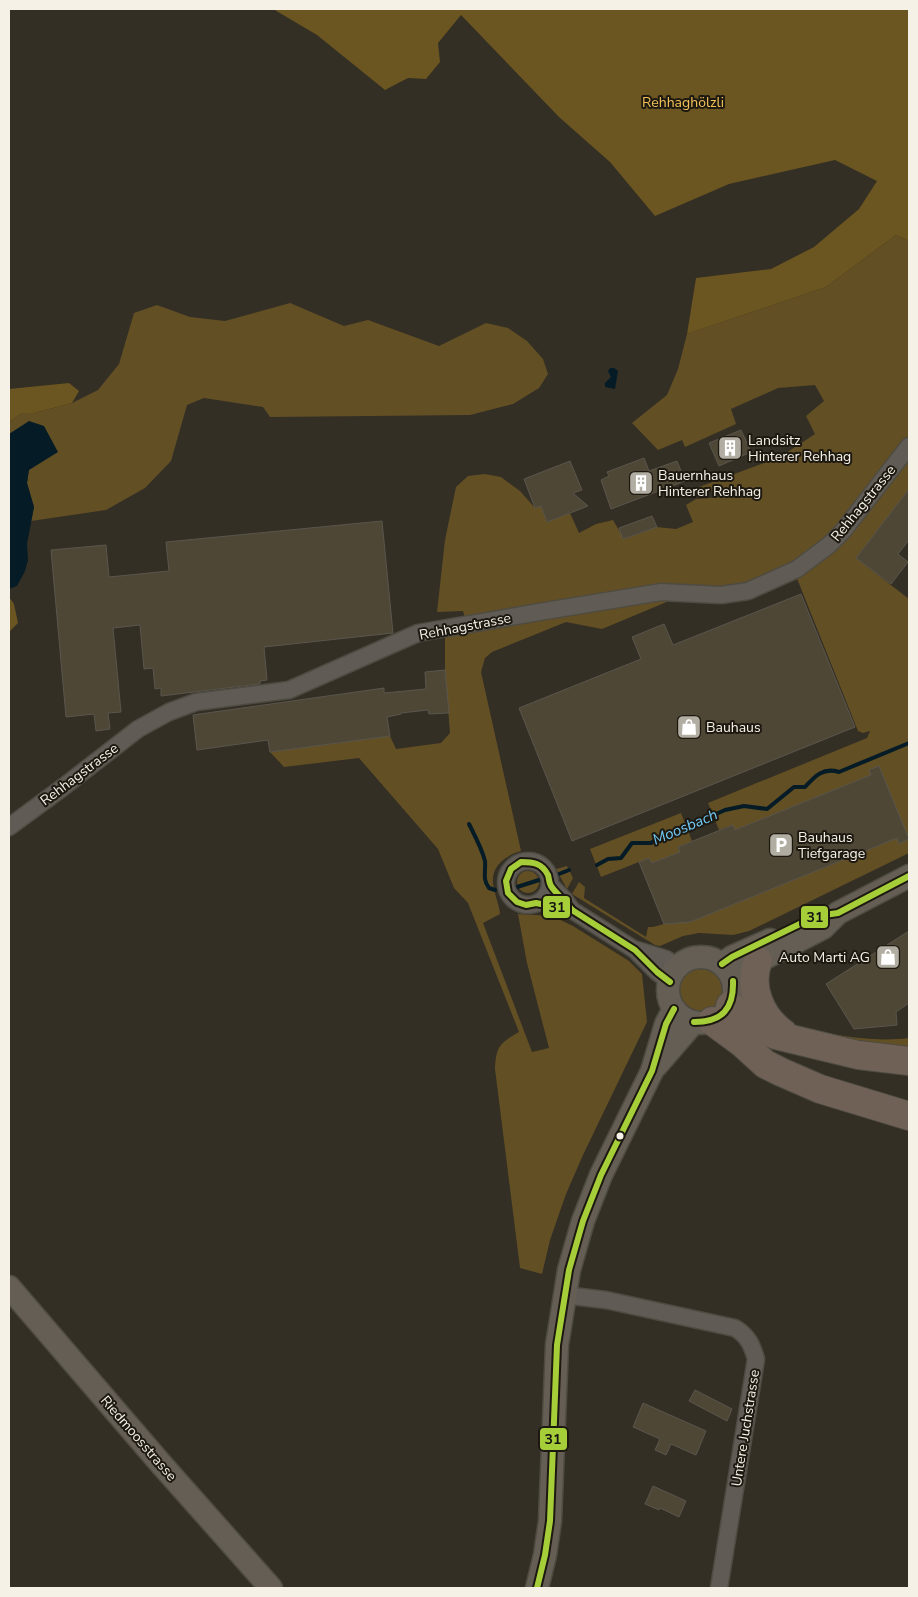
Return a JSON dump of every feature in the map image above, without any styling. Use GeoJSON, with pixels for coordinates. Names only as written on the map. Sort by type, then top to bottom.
{"type":"FeatureCollection","features":[{"type":"Feature","properties":{"kind":"highway"},"geometry":{"type":"LineString","coordinates":[[758,961],[755,980],[760,1005],[772,1023],[791,1038]]}},
{"type":"Feature","properties":{"kind":"highway"},"geometry":{"type":"LineString","coordinates":[[718,999],[762,1029],[775,1035],[842,1052],[907,1064]]}},
{"type":"Feature","properties":{"kind":"highway"},"geometry":{"type":"LineString","coordinates":[[718,999],[742,1043],[765,1064],[800,1081],[909,1116]]}},
{"type":"Feature","properties":{"kind":"highway"},"geometry":{"type":"LineString","coordinates":[[742,1043],[845,1069],[907,1064]]}},
{"type":"Feature","properties":{"kind":"main road"},"geometry":{"type":"LineString","coordinates":[[718,999],[707,958],[690,960],[674,975],[669,995],[674,1009],[681,1016],[718,999],[732,957],[750,950],[810,919],[838,913],[909,876]]}},
{"type":"Feature","properties":{"kind":"main road"},"geometry":{"type":"LineString","coordinates":[[652,1071],[743,971],[758,961],[823,928],[838,913]]}},
{"type":"Feature","properties":{"kind":"main road"},"geometry":{"type":"LineString","coordinates":[[538,1588],[550,1521],[555,1374],[559,1328],[576,1242],[596,1187],[652,1071],[666,1024],[674,1009]]}},
{"type":"Feature","properties":{"kind":"main road","name":"Riedmoosstrasse"},"geometry":{"type":"LineString","coordinates":[[9,1287],[161,1464],[271,1588]]}},
{"type":"Feature","properties":{"kind":"street","name":"Rehhagstrasse"},"geometry":{"type":"LineString","coordinates":[[9,827],[138,730],[169,712],[196,702],[289,690],[418,633],[661,592],[729,595],[756,588],[797,569],[829,546],[843,531],[909,446]]}},
{"type":"Feature","properties":{"kind":"street"},"geometry":{"type":"LineString","coordinates":[[572,910],[550,885],[546,871],[539,864],[521,862],[511,869],[506,881],[508,893],[521,904],[536,903],[572,910],[635,950],[666,959],[674,975]]}},
{"type":"Feature","properties":{"kind":"street"},"geometry":{"type":"LineString","coordinates":[[536,903],[547,894],[550,885]]}},
{"type":"Feature","properties":{"kind":"street","name":"Untere Juchstrasse"},"geometry":{"type":"LineString","coordinates":[[564,1295],[606,1300],[735,1328],[745,1334],[752,1346],[756,1360],[719,1588]]}},
{"type":"Feature","properties":{"kind":"shaded area"},"geometry":{"type":"Polygon","coordinates":[[[896,235],[909,241],[909,438],[830,541],[800,561],[734,589],[465,618],[463,611],[437,612],[445,540],[456,487],[468,476],[485,474],[501,477],[520,491],[535,508],[541,506],[547,522],[570,513],[579,533],[596,524],[613,520],[624,539],[657,527],[676,529],[693,522],[686,505],[696,499],[722,497],[720,490],[701,492],[699,487],[780,457],[815,434],[806,416],[824,401],[815,385],[778,388],[731,409],[736,424],[685,447],[682,440],[658,450],[632,423],[667,395],[678,369],[687,334],[826,287],[896,235]]]}},
{"type":"Feature","properties":{"kind":"shaded area"},"geometry":{"type":"Polygon","coordinates":[[[290,303],[344,326],[368,320],[439,346],[486,323],[508,328],[527,341],[543,359],[548,374],[539,388],[513,404],[470,415],[270,417],[263,407],[204,398],[187,405],[171,461],[145,488],[106,510],[31,521],[34,507],[27,483],[29,469],[57,452],[9,434],[9,422],[22,413],[34,413],[72,403],[98,390],[119,364],[134,313],[157,305],[190,317],[225,321],[290,303]]]}},
{"type":"Feature","properties":{"kind":"shaded area"},"geometry":{"type":"Polygon","coordinates":[[[909,453],[909,489],[856,558],[909,599],[909,853],[749,931],[733,935],[699,933],[683,936],[660,946],[655,945],[572,894],[579,882],[585,887],[584,898],[646,937],[648,927],[690,922],[897,838],[899,843],[908,839],[879,766],[869,770],[871,775],[735,830],[732,825],[719,830],[708,803],[867,738],[870,731],[863,733],[858,731],[796,576],[737,602],[669,601],[602,629],[566,622],[492,652],[485,658],[481,672],[521,851],[505,858],[497,866],[493,883],[500,914],[483,923],[532,1052],[549,1048],[527,963],[518,914],[552,916],[573,926],[629,961],[642,974],[647,1022],[566,1194],[550,1240],[542,1274],[520,1268],[495,1069],[496,1055],[500,1046],[519,1032],[468,903],[454,888],[438,849],[359,758],[284,767],[270,752],[390,736],[396,749],[441,743],[450,733],[445,670],[445,633],[664,597],[729,600],[802,571],[909,453]]]}},
{"type":"Feature","properties":{"kind":"shaded area"},"geometry":{"type":"Polygon","coordinates":[[[681,813],[692,841],[678,847],[680,852],[652,863],[649,858],[601,877],[590,849],[681,813]]]}},
{"type":"Feature","properties":{"kind":"shaded area"},"geometry":{"type":"Polygon","coordinates":[[[567,866],[573,878],[567,889],[556,869],[567,866]]]}},
{"type":"Feature","properties":{"kind":"shaded area"},"geometry":{"type":"Polygon","coordinates":[[[524,871],[532,871],[539,878],[539,886],[532,893],[524,893],[517,886],[517,878],[524,871]]]}},
{"type":"Feature","properties":{"kind":"shaded area"},"geometry":{"type":"Polygon","coordinates":[[[706,967],[718,973],[723,980],[723,998],[718,1005],[711,1010],[698,1011],[690,1008],[683,1001],[680,985],[683,977],[690,970],[706,967]]]}},
{"type":"Feature","properties":{"kind":"shaded area"},"geometry":{"type":"Polygon","coordinates":[[[817,1031],[863,1038],[909,1038],[909,1046],[816,1036],[817,1031]]]}},
{"type":"Feature","properties":{"kind":"green space","name":"Rehhaghölzli"},"geometry":{"type":"Polygon","coordinates":[[[273,9],[909,9],[909,241],[896,235],[826,287],[687,334],[696,278],[771,269],[814,247],[859,209],[877,181],[835,160],[729,184],[655,216],[610,162],[559,117],[461,15],[438,43],[440,62],[426,79],[408,78],[385,90],[317,35],[273,9]]]}},
{"type":"Feature","properties":{"kind":"green space"},"geometry":{"type":"Polygon","coordinates":[[[69,383],[79,391],[72,403],[34,413],[22,413],[9,422],[9,389],[69,383]]]}},
{"type":"Feature","properties":{"kind":"green space"},"geometry":{"type":"Polygon","coordinates":[[[9,597],[14,604],[18,623],[9,632],[9,597]]]}},
{"type":"Feature","properties":{"kind":"water"},"geometry":{"type":"Polygon","coordinates":[[[610,368],[618,371],[615,389],[605,387],[605,383],[611,377],[608,371],[610,368]]]}},
{"type":"Feature","properties":{"kind":"water"},"geometry":{"type":"Polygon","coordinates":[[[29,421],[44,426],[58,452],[29,470],[27,483],[34,507],[27,544],[28,560],[25,571],[17,586],[9,589],[9,434],[29,421]]]}},
{"type":"Feature","properties":{"kind":"building","name":"Landsitz Hinterer Rehhag"},"geometry":{"type":"Polygon","coordinates":[[[741,430],[751,452],[719,466],[709,443],[741,430]]]}},
{"type":"Feature","properties":{"kind":"building","name":"Bauernhaus Hinterer Rehhag"},"geometry":{"type":"Polygon","coordinates":[[[644,458],[649,471],[677,461],[685,481],[611,509],[601,480],[609,476],[607,472],[644,458]]]}},
{"type":"Feature","properties":{"kind":"building"},"geometry":{"type":"Polygon","coordinates":[[[570,461],[582,490],[573,493],[588,506],[547,522],[541,506],[535,508],[524,479],[570,461]]]}},
{"type":"Feature","properties":{"kind":"building"},"geometry":{"type":"Polygon","coordinates":[[[909,489],[909,540],[898,554],[908,562],[891,584],[856,558],[909,489]]]}},
{"type":"Feature","properties":{"kind":"building"},"geometry":{"type":"Polygon","coordinates":[[[652,516],[657,527],[623,539],[619,528],[652,516]]]}},
{"type":"Feature","properties":{"kind":"building"},"geometry":{"type":"Polygon","coordinates":[[[382,521],[393,633],[264,647],[267,680],[260,681],[260,684],[161,696],[161,688],[155,689],[153,668],[144,669],[140,625],[113,628],[121,712],[108,713],[110,729],[96,731],[94,714],[66,717],[51,550],[106,545],[109,577],[169,571],[166,542],[382,521]]]}},
{"type":"Feature","properties":{"kind":"building"},"geometry":{"type":"Polygon","coordinates":[[[801,594],[855,727],[572,841],[519,708],[641,659],[632,637],[664,624],[673,645],[801,594]]]}},
{"type":"Feature","properties":{"kind":"building"},"geometry":{"type":"Polygon","coordinates":[[[445,670],[449,713],[429,714],[428,710],[401,713],[387,717],[390,736],[270,752],[268,740],[197,750],[193,715],[384,688],[384,693],[426,689],[425,672],[445,670]]]}},
{"type":"Feature","properties":{"kind":"building","name":"Bauhaus Tiefgarage"},"geometry":{"type":"Polygon","coordinates":[[[879,766],[909,839],[899,844],[897,838],[690,922],[664,924],[639,862],[649,858],[652,863],[680,852],[678,847],[733,825],[735,830],[871,775],[869,770],[879,766]]]}},
{"type":"Feature","properties":{"kind":"building","name":"Auto Marti AG"},"geometry":{"type":"Polygon","coordinates":[[[909,931],[909,1003],[896,1012],[897,1025],[854,1029],[826,984],[909,931]]]}},
{"type":"Feature","properties":{"kind":"building"},"geometry":{"type":"Polygon","coordinates":[[[695,1390],[732,1409],[727,1421],[689,1401],[695,1390]]]}},
{"type":"Feature","properties":{"kind":"building"},"geometry":{"type":"Polygon","coordinates":[[[643,1403],[706,1431],[696,1455],[671,1444],[666,1455],[655,1450],[660,1439],[633,1427],[643,1403]]]}},
{"type":"Feature","properties":{"kind":"building"},"geometry":{"type":"Polygon","coordinates":[[[653,1486],[686,1501],[679,1517],[660,1508],[659,1510],[645,1504],[653,1486]]]}},
{"type":"Feature","properties":{"kind":"waterway","name":"Moosbach"},"geometry":{"type":"LineString","coordinates":[[597,865],[608,859],[621,858],[632,843],[651,843],[663,835],[672,836],[686,825],[725,810],[744,806],[767,809],[794,787],[805,787],[812,779],[824,772],[839,772],[909,743]]}},
{"type":"Feature","properties":{"kind":"waterway","name":"Moosbach"},"geometry":{"type":"LineString","coordinates":[[469,824],[484,856],[486,882],[489,888],[495,890]]}},
{"type":"Feature","properties":{"kind":"waterway","name":"Moosbach"},"geometry":{"type":"LineString","coordinates":[[559,874],[569,870]]}},
{"type":"Feature","properties":{"kind":"waterway","name":"Moosbach"},"geometry":{"type":"LineString","coordinates":[[517,887],[539,880]]}},
{"type":"Feature","properties":{"kind":"transit line","name":"31"},"geometry":{"type":"LineString","coordinates":[[521,862],[533,863],[543,868],[548,875],[551,886],[572,910],[536,903],[526,905],[517,902],[508,893],[506,881],[511,869],[521,862]]}},
{"type":"Feature","properties":{"kind":"transit line","name":"31"},"geometry":{"type":"LineString","coordinates":[[722,964],[732,957],[810,919],[838,913],[909,876]]}},
{"type":"Feature","properties":{"kind":"transit line","name":"31"},"geometry":{"type":"LineString","coordinates":[[572,910],[635,950],[670,982]]}},
{"type":"Feature","properties":{"kind":"transit line","name":"31"},"geometry":{"type":"LineString","coordinates":[[694,1022],[712,1020],[724,1012],[731,999],[733,981]]}},
{"type":"Feature","properties":{"kind":"transit line","name":"31"},"geometry":{"type":"LineString","coordinates":[[537,1588],[545,1555],[550,1521],[557,1345],[569,1270],[583,1221],[601,1175],[652,1071],[666,1024],[674,1009]]}},
{"type":"Feature","properties":{"kind":"place","name":"Landsitz Hinterer Rehhag"},"geometry":{"type":"Point","coordinates":[730,448]}},
{"type":"Feature","properties":{"kind":"place","name":"Bauernhaus Hinterer Rehhag"},"geometry":{"type":"Point","coordinates":[641,483]}},
{"type":"Feature","properties":{"kind":"place","name":"Bauhaus"},"geometry":{"type":"Point","coordinates":[689,727]}},
{"type":"Feature","properties":{"kind":"place","name":"Bauhaus Tiefgarage"},"geometry":{"type":"Point","coordinates":[781,845]}},
{"type":"Feature","properties":{"kind":"place","name":"Auto Marti AG"},"geometry":{"type":"Point","coordinates":[888,957]}}]}
